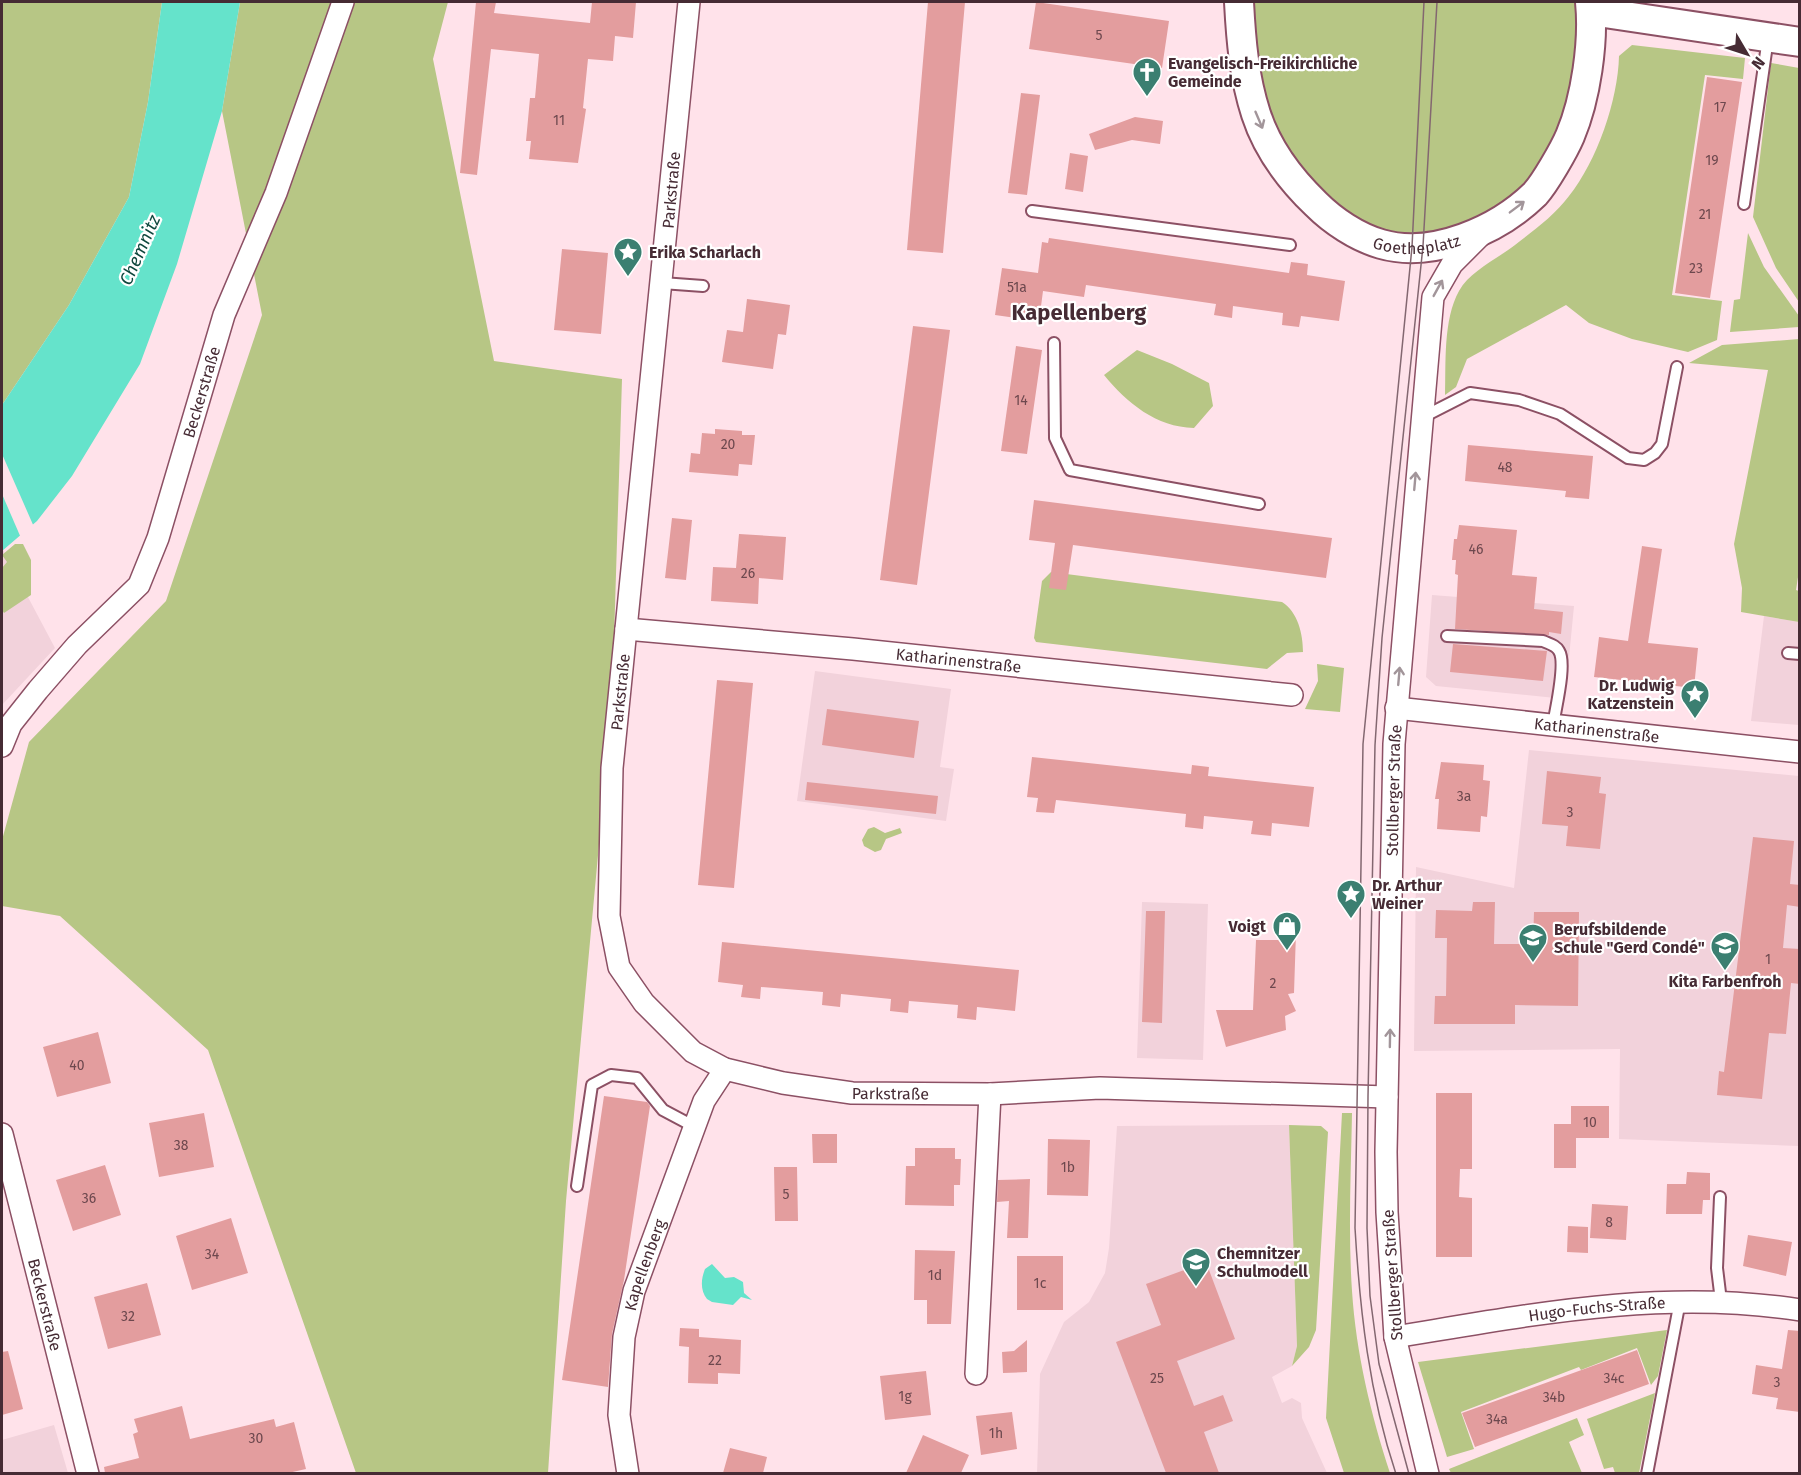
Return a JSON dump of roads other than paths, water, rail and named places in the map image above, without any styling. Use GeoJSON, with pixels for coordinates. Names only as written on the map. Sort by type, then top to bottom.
{"type":"FeatureCollection","features":[{"type":"Feature","properties":{"kind":"main road","name":"Goetheplatz"},"geometry":{"type":"LineString","coordinates":[[1239,2],[1243,65],[1256,114],[1268,140],[1294,183],[1338,223],[1381,244],[1412,247],[1465,239],[1487,229],[1535,193],[1570,136],[1587,73],[1591,6]]}},
{"type":"Feature","properties":{"kind":"main road"},"geometry":{"type":"LineString","coordinates":[[1591,6],[1800,42]]}},
{"type":"Feature","properties":{"kind":"street","name":"Beckerstraße"},"geometry":{"type":"LineString","coordinates":[[2,746],[11,724],[38,690],[77,645],[139,585],[158,538],[224,315],[276,193],[343,2]]}},
{"type":"Feature","properties":{"kind":"street","name":"Parkstraße"},"geometry":{"type":"LineString","coordinates":[[689,2],[612,768],[609,916],[619,967],[644,1003],[693,1052],[725,1069],[783,1083],[852,1093],[990,1094],[1100,1088],[1387,1097]]}},
{"type":"Feature","properties":{"kind":"street","name":"Stollberger Straße"},"geometry":{"type":"LineString","coordinates":[[1428,1473],[1395,1337],[1386,1212],[1396,708],[1433,297],[1452,264],[1487,229]]}},
{"type":"Feature","properties":{"kind":"street","name":"Katharinenstraße"},"geometry":{"type":"LineString","coordinates":[[626,629],[854,649],[1292,695]]}},
{"type":"Feature","properties":{"kind":"street","name":"Katharinenstraße"},"geometry":{"type":"LineString","coordinates":[[1396,708],[1553,727],[1800,752]]}},
{"type":"Feature","properties":{"kind":"street","name":"Kapellenberg"},"geometry":{"type":"LineString","coordinates":[[628,1473],[619,1415],[624,1337],[634,1291],[704,1101],[725,1069]]}},
{"type":"Feature","properties":{"kind":"street"},"geometry":{"type":"LineString","coordinates":[[976,1374],[990,1094]]}},
{"type":"Feature","properties":{"kind":"street","name":"Beckerstraße"},"geometry":{"type":"LineString","coordinates":[[2,1134],[88,1473]]}},
{"type":"Feature","properties":{"kind":"street","name":"Hugo-Fuchs-Straße"},"geometry":{"type":"LineString","coordinates":[[1395,1337],[1564,1310],[1680,1300],[1749,1302],[1800,1310]]}},
{"type":"Feature","properties":{"kind":"lane"},"geometry":{"type":"LineString","coordinates":[[1744,204],[1768,38]]}},
{"type":"Feature","properties":{"kind":"lane"},"geometry":{"type":"LineString","coordinates":[[1032,211],[1290,245]]}},
{"type":"Feature","properties":{"kind":"lane"},"geometry":{"type":"LineString","coordinates":[[662,283],[703,286]]}},
{"type":"Feature","properties":{"kind":"lane"},"geometry":{"type":"LineString","coordinates":[[1054,343],[1055,438],[1070,470],[1259,504]]}},
{"type":"Feature","properties":{"kind":"lane"},"geometry":{"type":"LineString","coordinates":[[1421,418],[1470,393],[1519,400],[1560,414],[1628,458],[1644,460],[1655,453],[1662,444],[1677,367]]}},
{"type":"Feature","properties":{"kind":"lane"},"geometry":{"type":"LineString","coordinates":[[1448,636],[1543,641],[1556,646],[1561,652],[1562,666],[1553,727]]}},
{"type":"Feature","properties":{"kind":"lane"},"geometry":{"type":"LineString","coordinates":[[577,1186],[592,1085],[611,1076],[637,1078],[663,1110],[695,1127]]}},
{"type":"Feature","properties":{"kind":"lane"},"geometry":{"type":"LineString","coordinates":[[1720,1197],[1717,1268],[1721,1301]]}},
{"type":"Feature","properties":{"kind":"lane"},"geometry":{"type":"LineString","coordinates":[[1647,1473],[1680,1300]]}},
{"type":"Feature","properties":{"kind":"water","name":"Chemnitz"},"geometry":{"type":"Polygon","coordinates":[[[162,2],[240,2],[222,111],[177,264],[140,364],[72,476],[37,521],[2,551],[2,405],[69,305],[129,197],[148,102],[162,2]]]}},
{"type":"Feature","properties":{"kind":"water"},"geometry":{"type":"Polygon","coordinates":[[[712,1264],[725,1278],[734,1277],[743,1282],[744,1293],[752,1300],[741,1297],[733,1305],[707,1299],[703,1292],[702,1281],[705,1269],[712,1264]]]}},
{"type":"Feature","properties":{"kind":"tram line"},"geometry":{"type":"LineString","coordinates":[[1396,1474],[1372,1383],[1355,1228],[1363,744],[1412,247],[1424,2]]}},
{"type":"Feature","properties":{"kind":"tram line"},"geometry":{"type":"LineString","coordinates":[[1409,1474],[1379,1364],[1370,1296],[1367,1228],[1368,1096],[1375,745],[1382,638],[1423,246],[1437,2]]}},
{"type":"Feature","properties":{"kind":"place","name":"Evangelisch-Freikirchliche Gemeinde"},"geometry":{"type":"Point","coordinates":[1147,98]}},
{"type":"Feature","properties":{"kind":"place","name":"Erika Scharlach"},"geometry":{"type":"Point","coordinates":[628,278]}},
{"type":"Feature","properties":{"kind":"place","name":"Dr. Ludwig Katzenstein"},"geometry":{"type":"Point","coordinates":[1695,720]}},
{"type":"Feature","properties":{"kind":"place","name":"Dr. Arthur Weiner"},"geometry":{"type":"Point","coordinates":[1351,920]}},
{"type":"Feature","properties":{"kind":"place","name":"Voigt"},"geometry":{"type":"Point","coordinates":[1287,952]}},
{"type":"Feature","properties":{"kind":"place","name":"Berufsbildende Schule \"Gerd Condé\""},"geometry":{"type":"Point","coordinates":[1533,964]}},
{"type":"Feature","properties":{"kind":"place","name":"Kita Farbenfroh"},"geometry":{"type":"Point","coordinates":[1725,972]}},
{"type":"Feature","properties":{"kind":"place","name":"Chemnitzer Schulmodell"},"geometry":{"type":"Point","coordinates":[1196,1288]}},
{"type":"Feature","properties":{"kind":"district","name":"Kapellenberg"},"geometry":{"type":"Point","coordinates":[1079,312]}}]}
